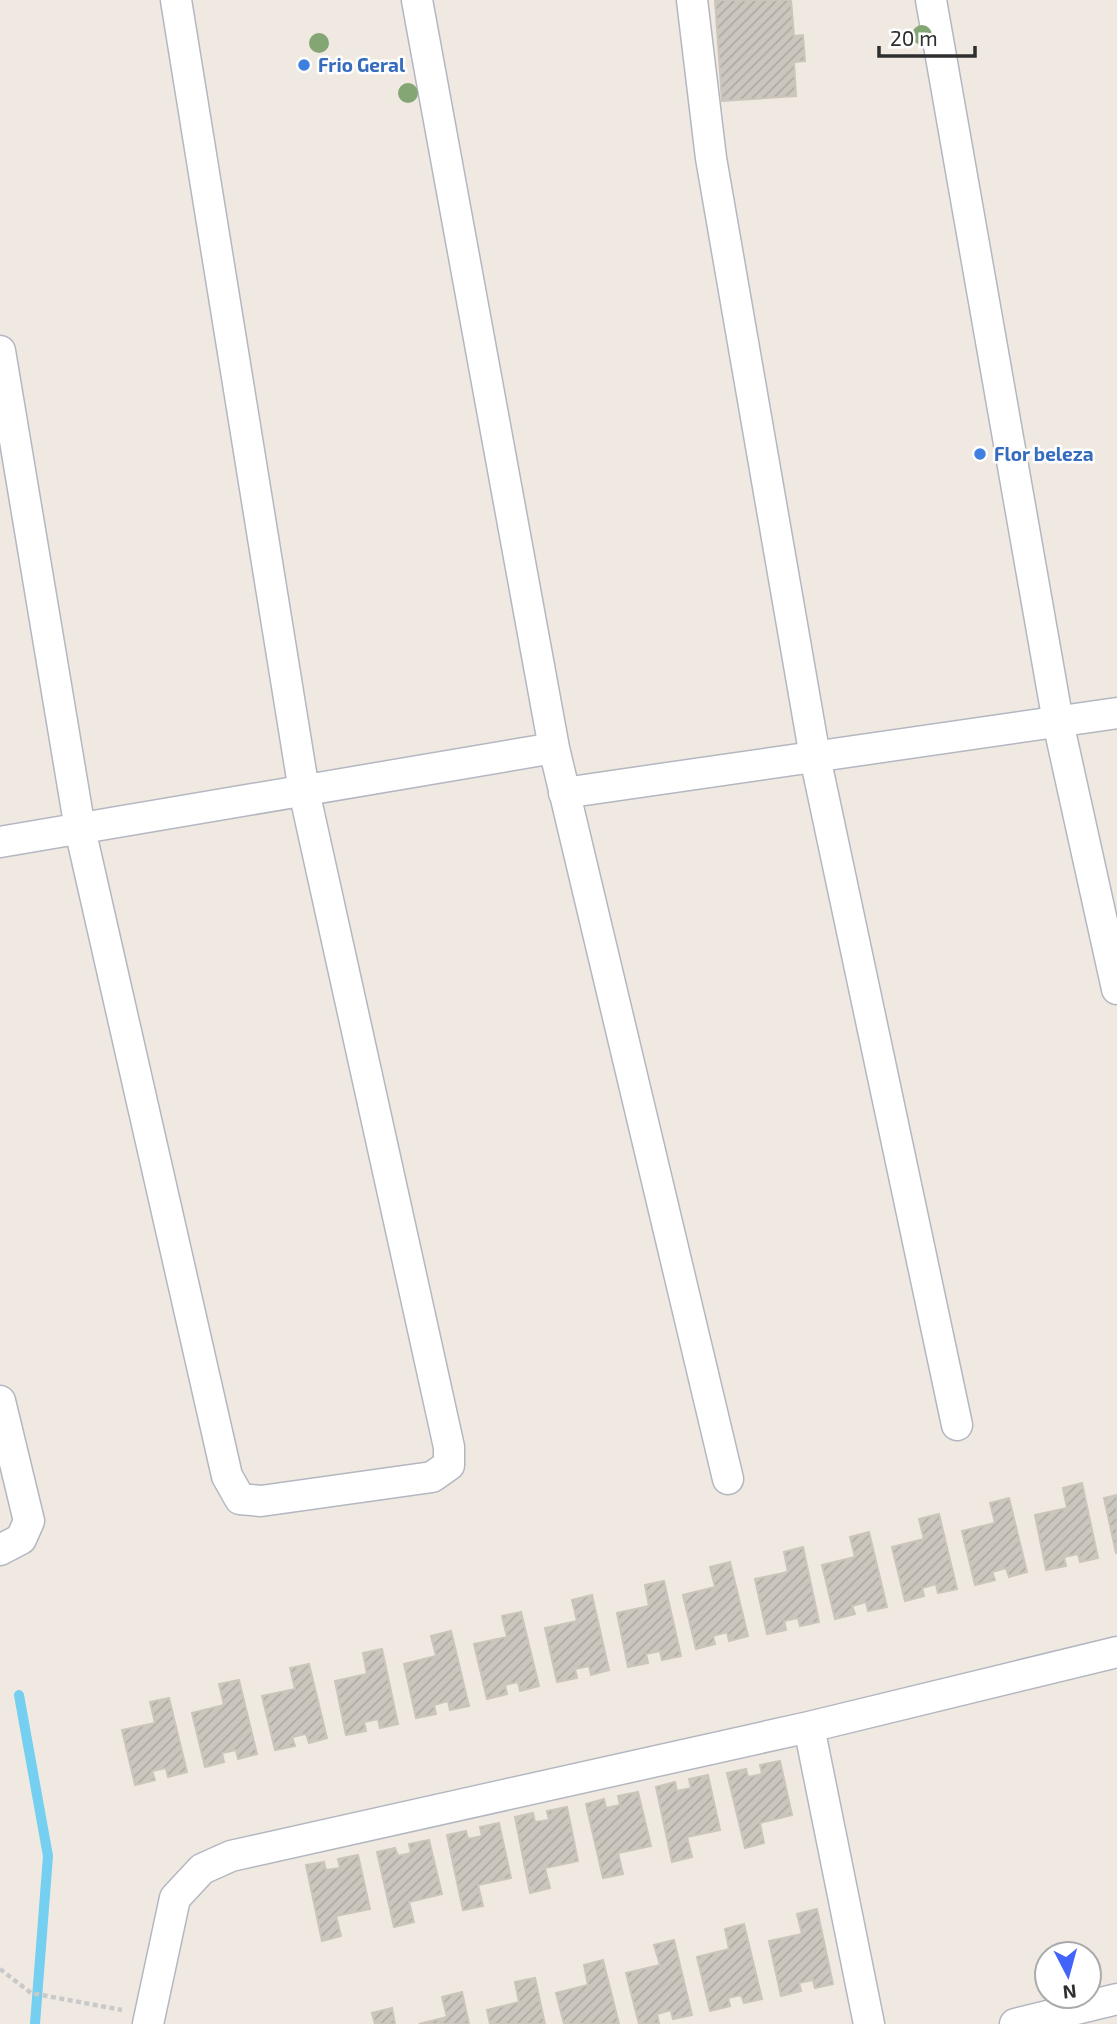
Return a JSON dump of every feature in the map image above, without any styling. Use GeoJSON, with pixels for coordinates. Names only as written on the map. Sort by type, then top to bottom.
{"type":"FeatureCollection","features":[{"type":"Feature","properties":{"kind":"street"},"geometry":{"type":"LineString","coordinates":[[0,351],[80,829],[227,1476],[240,1499],[261,1502],[432,1477],[449,1465],[449,1447],[303,791],[176,0]]}},
{"type":"Feature","properties":{"kind":"street"},"geometry":{"type":"LineString","coordinates":[[417,0],[554,748],[728,1479]]}},
{"type":"Feature","properties":{"kind":"street"},"geometry":{"type":"LineString","coordinates":[[692,0],[711,158],[815,757],[957,1425]]}},
{"type":"Feature","properties":{"kind":"street"},"geometry":{"type":"LineString","coordinates":[[931,0],[1058,722],[1117,989]]}},
{"type":"Feature","properties":{"kind":"street"},"geometry":{"type":"LineString","coordinates":[[564,793],[1117,713]]}},
{"type":"Feature","properties":{"kind":"street"},"geometry":{"type":"LineString","coordinates":[[0,842],[554,748]]}},
{"type":"Feature","properties":{"kind":"street"},"geometry":{"type":"LineString","coordinates":[[0,1401],[29,1521],[21,1539],[0,1550]]}},
{"type":"Feature","properties":{"kind":"street"},"geometry":{"type":"LineString","coordinates":[[149,2020],[174,1898],[202,1870],[231,1856],[809,1727],[1117,1652]]}},
{"type":"Feature","properties":{"kind":"street"},"geometry":{"type":"LineString","coordinates":[[809,1727],[869,2024]]}},
{"type":"Feature","properties":{"kind":"street"},"geometry":{"type":"LineString","coordinates":[[1014,2024],[1117,1999]]}},
{"type":"Feature","properties":{"kind":"path"},"geometry":{"type":"LineString","coordinates":[[0,1969],[31,1993],[149,2020]]}},
{"type":"Feature","properties":{"kind":"building"},"geometry":{"type":"Polygon","coordinates":[[[715,0],[791,0],[794,36],[803,35],[805,61],[794,62],[796,96],[722,101],[715,0]]]}},
{"type":"Feature","properties":{"kind":"building"},"geometry":{"type":"Polygon","coordinates":[[[1082,1483],[1098,1558],[1080,1562],[1078,1554],[1064,1557],[1066,1566],[1046,1570],[1035,1515],[1067,1508],[1063,1488],[1082,1483]]]}},
{"type":"Feature","properties":{"kind":"building"},"geometry":{"type":"Polygon","coordinates":[[[1117,1495],[1117,1553],[1116,1553],[1104,1498],[1117,1495]]]}},
{"type":"Feature","properties":{"kind":"building"},"geometry":{"type":"Polygon","coordinates":[[[1009,1498],[1027,1572],[1009,1577],[1006,1568],[992,1572],[995,1580],[975,1585],[962,1531],[995,1523],[990,1503],[1009,1498]]]}},
{"type":"Feature","properties":{"kind":"building"},"geometry":{"type":"Polygon","coordinates":[[[939,1514],[957,1589],[938,1593],[936,1584],[922,1588],[924,1596],[905,1601],[892,1547],[924,1539],[919,1519],[939,1514]]]}},
{"type":"Feature","properties":{"kind":"building"},"geometry":{"type":"Polygon","coordinates":[[[869,1532],[887,1607],[868,1611],[866,1602],[852,1606],[855,1614],[835,1619],[822,1565],[855,1557],[850,1537],[869,1532]]]}},
{"type":"Feature","properties":{"kind":"building"},"geometry":{"type":"Polygon","coordinates":[[[803,1547],[819,1622],[800,1626],[798,1618],[784,1621],[786,1630],[767,1634],[755,1579],[788,1572],[784,1552],[803,1547]]]}},
{"type":"Feature","properties":{"kind":"building"},"geometry":{"type":"Polygon","coordinates":[[[730,1562],[748,1636],[729,1641],[727,1632],[713,1636],[715,1644],[696,1649],[683,1595],[715,1587],[710,1567],[730,1562]]]}},
{"type":"Feature","properties":{"kind":"building"},"geometry":{"type":"Polygon","coordinates":[[[664,1581],[681,1656],[662,1660],[660,1651],[646,1654],[648,1663],[628,1667],[617,1613],[649,1606],[645,1585],[664,1581]]]}},
{"type":"Feature","properties":{"kind":"building"},"geometry":{"type":"Polygon","coordinates":[[[592,1595],[609,1670],[591,1675],[589,1666],[575,1669],[577,1678],[557,1682],[545,1628],[577,1621],[572,1600],[592,1595]]]}},
{"type":"Feature","properties":{"kind":"building"},"geometry":{"type":"Polygon","coordinates":[[[521,1612],[539,1686],[520,1691],[518,1682],[505,1685],[507,1694],[487,1699],[474,1644],[507,1637],[502,1616],[521,1612]]]}},
{"type":"Feature","properties":{"kind":"building"},"geometry":{"type":"Polygon","coordinates":[[[451,1631],[469,1706],[450,1710],[448,1701],[434,1705],[436,1714],[416,1718],[404,1664],[436,1656],[431,1636],[451,1631]]]}},
{"type":"Feature","properties":{"kind":"building"},"geometry":{"type":"Polygon","coordinates":[[[382,1649],[398,1724],[380,1728],[378,1719],[364,1722],[366,1731],[346,1735],[335,1681],[367,1674],[363,1653],[382,1649]]]}},
{"type":"Feature","properties":{"kind":"building"},"geometry":{"type":"Polygon","coordinates":[[[309,1664],[327,1738],[309,1743],[306,1734],[292,1737],[295,1746],[275,1750],[262,1696],[295,1689],[290,1668],[309,1664]]]}},
{"type":"Feature","properties":{"kind":"building"},"geometry":{"type":"Polygon","coordinates":[[[239,1680],[257,1754],[238,1759],[236,1750],[222,1753],[224,1762],[205,1767],[192,1713],[224,1705],[219,1684],[239,1680]]]}},
{"type":"Feature","properties":{"kind":"building"},"geometry":{"type":"Polygon","coordinates":[[[169,1698],[187,1772],[168,1777],[166,1768],[152,1771],[155,1780],[135,1785],[122,1730],[155,1723],[150,1702],[169,1698]]]}},
{"type":"Feature","properties":{"kind":"building"},"geometry":{"type":"Polygon","coordinates":[[[780,1761],[792,1815],[760,1823],[764,1843],[745,1848],[727,1773],[746,1769],[748,1777],[762,1774],[760,1765],[780,1761]]]}},
{"type":"Feature","properties":{"kind":"building"},"geometry":{"type":"Polygon","coordinates":[[[708,1775],[720,1830],[687,1837],[692,1857],[672,1862],[656,1787],[675,1782],[677,1791],[691,1788],[689,1779],[708,1775]]]}},
{"type":"Feature","properties":{"kind":"building"},"geometry":{"type":"Polygon","coordinates":[[[638,1792],[651,1846],[618,1853],[623,1874],[603,1878],[586,1804],[604,1799],[606,1808],[620,1805],[618,1796],[638,1792]]]}},
{"type":"Feature","properties":{"kind":"building"},"geometry":{"type":"Polygon","coordinates":[[[567,1807],[578,1861],[545,1868],[550,1888],[530,1893],[515,1817],[533,1813],[535,1822],[549,1820],[547,1811],[567,1807]]]}},
{"type":"Feature","properties":{"kind":"building"},"geometry":{"type":"Polygon","coordinates":[[[499,1823],[511,1878],[478,1885],[483,1906],[463,1910],[447,1835],[466,1831],[468,1839],[482,1836],[480,1827],[499,1823]]]}},
{"type":"Feature","properties":{"kind":"building"},"geometry":{"type":"Polygon","coordinates":[[[429,1840],[442,1894],[409,1902],[414,1922],[394,1927],[377,1852],[395,1848],[398,1856],[411,1853],[409,1844],[429,1840]]]}},
{"type":"Feature","properties":{"kind":"building"},"geometry":{"type":"Polygon","coordinates":[[[358,1855],[370,1909],[336,1916],[341,1936],[322,1941],[306,1865],[324,1862],[326,1870],[340,1868],[338,1859],[358,1855]]]}},
{"type":"Feature","properties":{"kind":"building"},"geometry":{"type":"Polygon","coordinates":[[[817,1909],[833,1984],[815,1988],[813,1980],[799,1983],[801,1991],[781,1996],[769,1941],[802,1934],[797,1914],[817,1909]]]}},
{"type":"Feature","properties":{"kind":"building"},"geometry":{"type":"Polygon","coordinates":[[[744,1924],[762,1999],[744,2003],[741,1995],[728,1998],[730,2006],[710,2011],[697,1957],[729,1949],[725,1929],[744,1924]]]}},
{"type":"Feature","properties":{"kind":"building"},"geometry":{"type":"Polygon","coordinates":[[[674,1940],[692,2015],[673,2019],[671,2010],[657,2014],[659,2023],[639,2024],[626,1973],[660,1965],[654,1945],[674,1940]]]}},
{"type":"Feature","properties":{"kind":"building"},"geometry":{"type":"Polygon","coordinates":[[[603,1960],[619,2024],[564,2024],[556,1993],[588,1985],[584,1965],[603,1960]]]}},
{"type":"Feature","properties":{"kind":"building"},"geometry":{"type":"Polygon","coordinates":[[[535,1978],[545,2024],[490,2024],[487,2010],[519,2002],[515,1982],[535,1978]]]}},
{"type":"Feature","properties":{"kind":"building"},"geometry":{"type":"Polygon","coordinates":[[[462,1992],[469,2024],[419,2024],[447,2017],[442,1997],[462,1992]]]}},
{"type":"Feature","properties":{"kind":"building"},"geometry":{"type":"Polygon","coordinates":[[[392,2008],[395,2024],[375,2024],[372,2013],[392,2008]]]}},
{"type":"Feature","properties":{"kind":"waterway"},"geometry":{"type":"LineString","coordinates":[[19,1695],[48,1856],[35,2024]]}},
{"type":"Feature","properties":{"kind":"place","name":"Frio Geral"},"geometry":{"type":"Point","coordinates":[304,65]}},
{"type":"Feature","properties":{"kind":"place","name":"Flor beleza"},"geometry":{"type":"Point","coordinates":[980,454]}}]}
